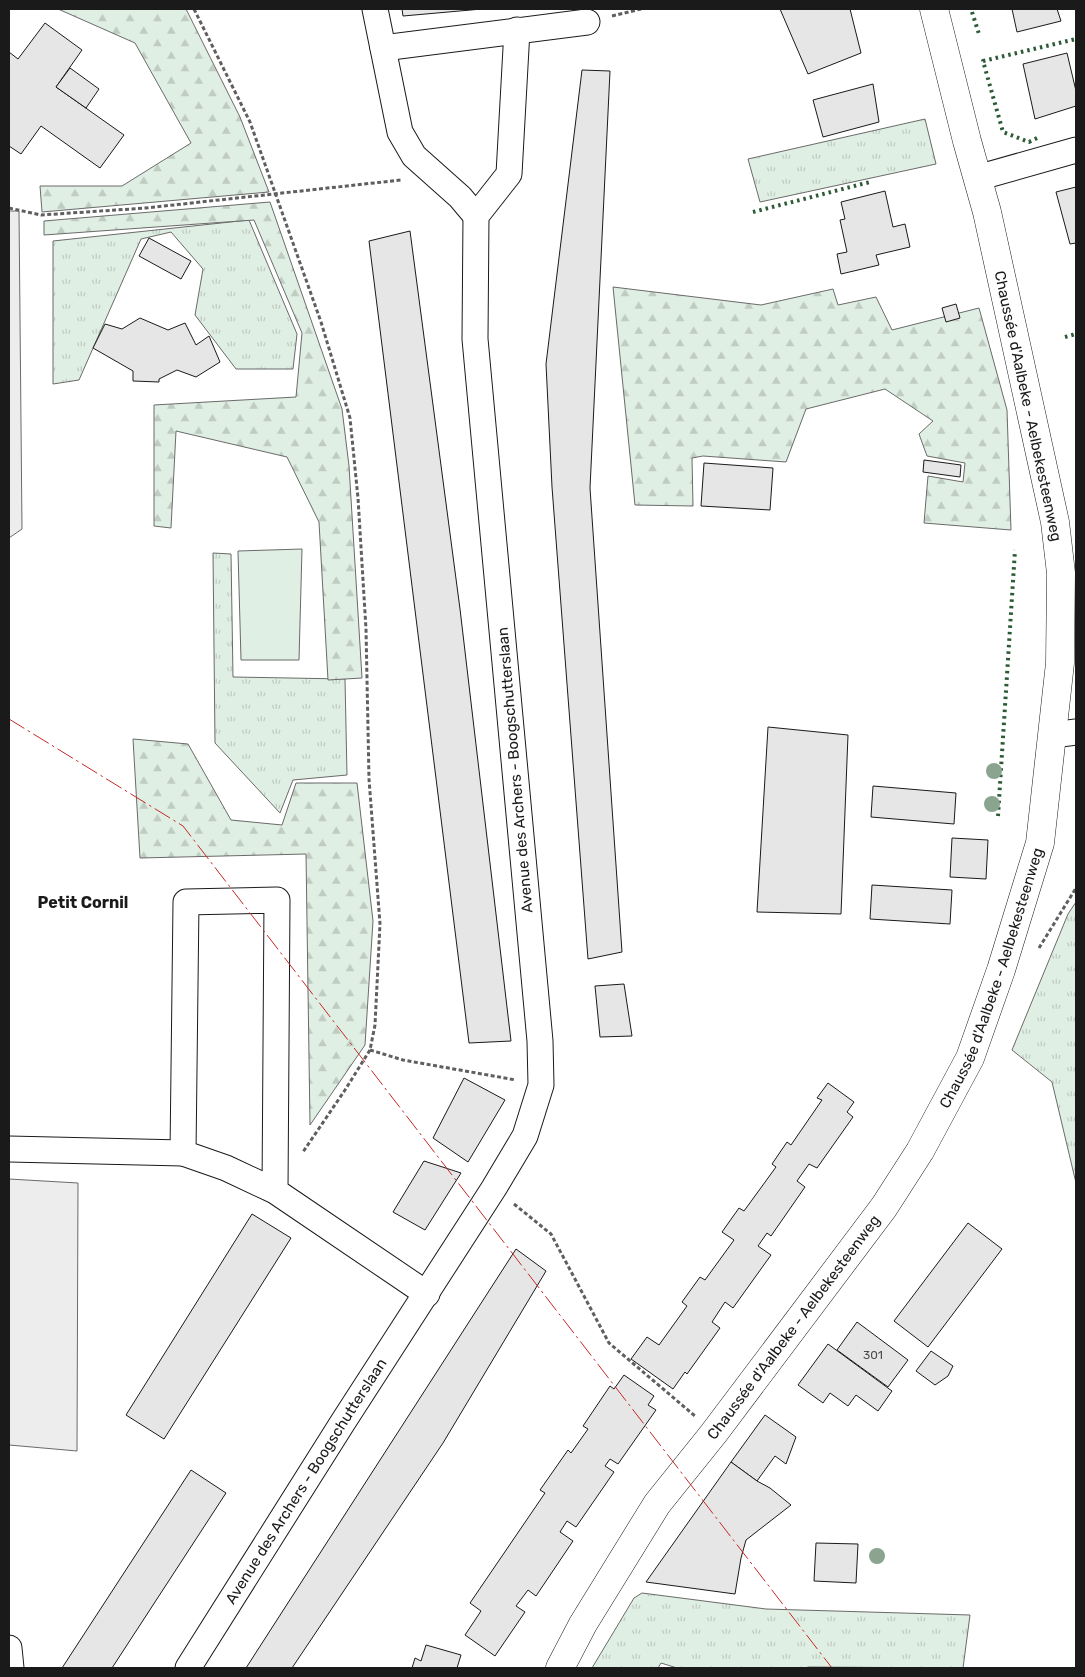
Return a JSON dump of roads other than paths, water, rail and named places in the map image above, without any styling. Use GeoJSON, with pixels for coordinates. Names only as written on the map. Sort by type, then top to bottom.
{"type":"FeatureCollection","features":[{"type":"Feature","properties":{"kind":"main road","name":"Chaussée d'Aalbeke - Aelbekesteenweg"},"geometry":{"type":"LineString","coordinates":[[560,1668],[583,1624],[657,1504],[884,1208],[920,1151],[970,1058],[1004,961],[1040,843],[1065,734],[1068,662],[1056,522],[987,212],[934,9]]}},
{"type":"Feature","properties":{"kind":"street"},"geometry":{"type":"LineString","coordinates":[[375,9],[400,132],[414,156],[460,197],[476,216],[509,174],[517,30]]}},
{"type":"Feature","properties":{"kind":"street"},"geometry":{"type":"LineString","coordinates":[[383,48],[587,22]]}},
{"type":"Feature","properties":{"kind":"street"},"geometry":{"type":"LineString","coordinates":[[977,178],[1076,150]]}},
{"type":"Feature","properties":{"kind":"street","name":"Avenue des Archers - Boogschutterslaan"},"geometry":{"type":"LineString","coordinates":[[188,1668],[337,1430],[494,1188],[525,1136],[541,1084],[539,1031],[475,339],[476,216]]}},
{"type":"Feature","properties":{"kind":"street"},"geometry":{"type":"LineString","coordinates":[[183,1153],[186,902],[277,900],[275,1191]]}},
{"type":"Feature","properties":{"kind":"street"},"geometry":{"type":"LineString","coordinates":[[9,1149],[183,1153],[226,1168],[275,1191],[426,1294]]}},
{"type":"Feature","properties":{"kind":"street"},"geometry":{"type":"LineString","coordinates":[[9,1648],[11,1668]]}},
{"type":"Feature","properties":{"kind":"district","name":"Petit Cornil"},"geometry":{"type":"Point","coordinates":[83,902]}}]}
